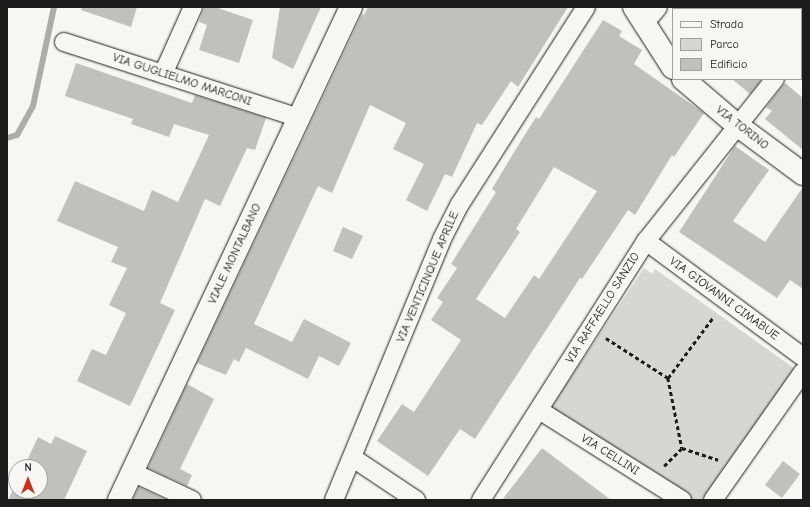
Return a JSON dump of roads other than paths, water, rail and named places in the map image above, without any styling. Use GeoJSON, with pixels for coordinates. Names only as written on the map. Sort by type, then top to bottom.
{"type":"FeatureCollection","features":[{"type":"Feature","properties":{"kind":"street"},"geometry":{"type":"LineString","coordinates":[[164,74],[193,7]]}},
{"type":"Feature","properties":{"kind":"street","name":"VIALE MONTALBANO"},"geometry":{"type":"LineString","coordinates":[[118,500],[300,118],[350,7]]}},
{"type":"Feature","properties":{"kind":"street","name":"VIA VENTICINQUE APRILE"},"geometry":{"type":"LineString","coordinates":[[334,500],[353,458],[442,239],[489,154],[586,7]]}},
{"type":"Feature","properties":{"kind":"street"},"geometry":{"type":"LineString","coordinates":[[658,7],[638,16],[672,67]]}},
{"type":"Feature","properties":{"kind":"street","name":"VIA GUGLIELMO MARCONI"},"geometry":{"type":"LineString","coordinates":[[64,42],[300,118]]}},
{"type":"Feature","properties":{"kind":"street","name":"VIA TORINO"},"geometry":{"type":"LineString","coordinates":[[684,80],[737,125],[803,174]]}},
{"type":"Feature","properties":{"kind":"street","name":"VIA RAFFAELLO SANZIO"},"geometry":{"type":"LineString","coordinates":[[481,500],[646,241],[774,80]]}},
{"type":"Feature","properties":{"kind":"street","name":"VIA GIOVANNI CIMABUE"},"geometry":{"type":"LineString","coordinates":[[646,241],[803,357]]}},
{"type":"Feature","properties":{"kind":"street"},"geometry":{"type":"LineString","coordinates":[[713,500],[803,372]]}},
{"type":"Feature","properties":{"kind":"street","name":"VIA CELLINI"},"geometry":{"type":"LineString","coordinates":[[539,410],[682,500]]}},
{"type":"Feature","properties":{"kind":"street"},"geometry":{"type":"LineString","coordinates":[[353,458],[416,500]]}},
{"type":"Feature","properties":{"kind":"street"},"geometry":{"type":"LineString","coordinates":[[132,472],[192,500]]}},
{"type":"Feature","properties":{"kind":"waterway"},"geometry":{"type":"LineString","coordinates":[[7,138],[17,135],[33,106],[54,7]]}}]}
